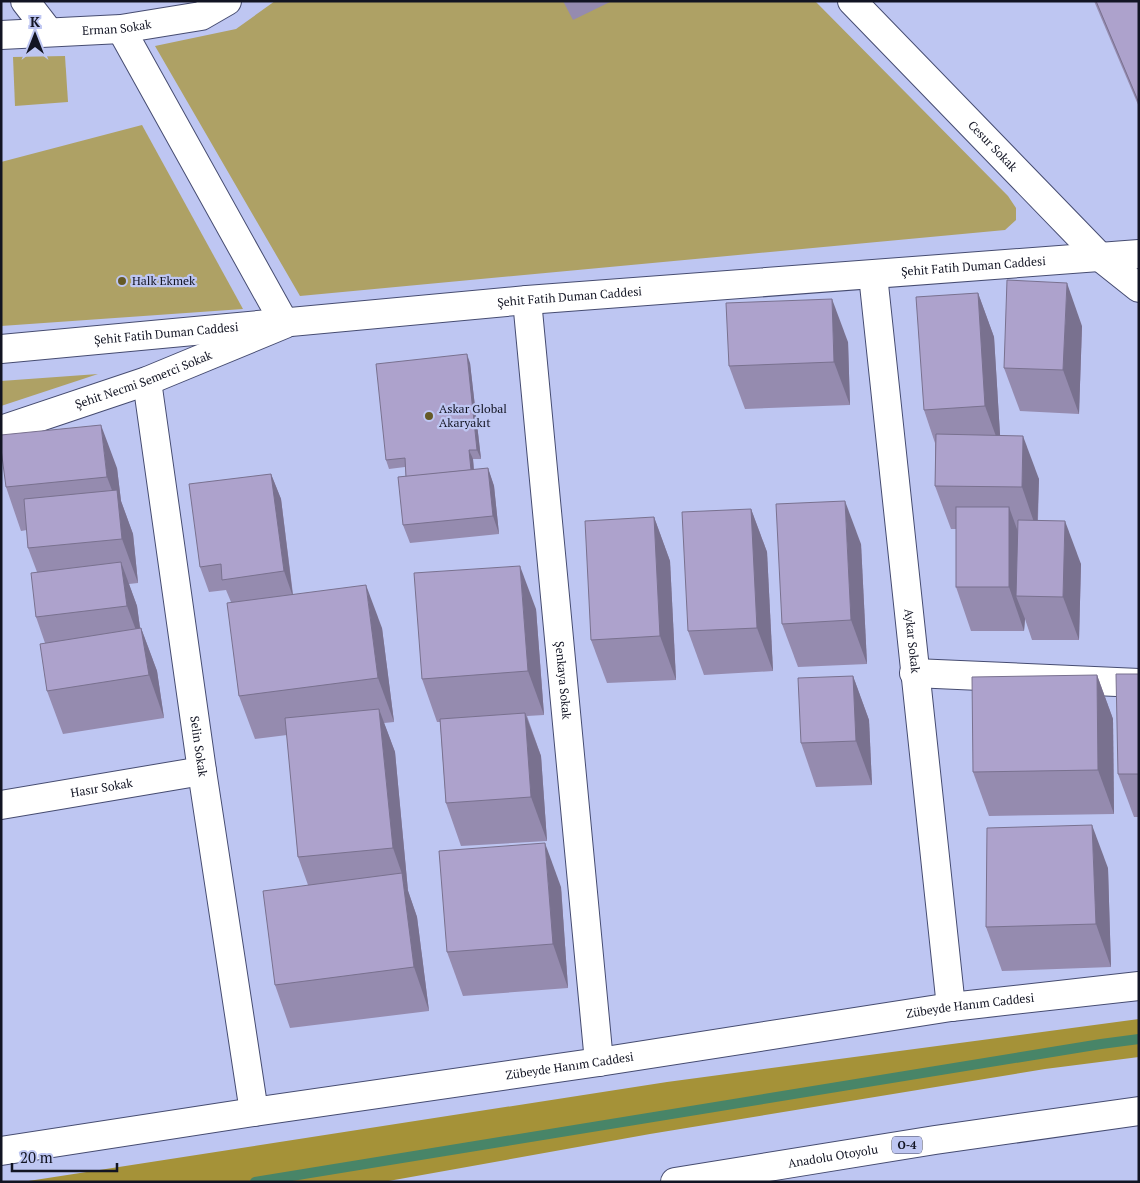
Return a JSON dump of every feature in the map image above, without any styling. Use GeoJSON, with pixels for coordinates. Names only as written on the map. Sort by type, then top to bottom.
{"type":"FeatureCollection","features":[{"type":"Feature","properties":{"kind":"main road"},"geometry":{"type":"LineString","coordinates":[[25,1],[49,32]]}},
{"type":"Feature","properties":{"kind":"main road","name":"Erman Sokak"},"geometry":{"type":"LineString","coordinates":[[1,35],[121,29],[201,16],[228,1]]}},
{"type":"Feature","properties":{"kind":"main road","name":"Cesur Sokak"},"geometry":{"type":"LineString","coordinates":[[852,1],[1100,257],[1139,288]]}},
{"type":"Feature","properties":{"kind":"main road"},"geometry":{"type":"LineString","coordinates":[[121,29],[285,324]]}},
{"type":"Feature","properties":{"kind":"main road","name":"Şehit Fatih Duman Caddesi"},"geometry":{"type":"LineString","coordinates":[[1,350],[527,300],[1139,254]]}},
{"type":"Feature","properties":{"kind":"main road","name":"Aykar Sokak"},"geometry":{"type":"LineString","coordinates":[[873,275],[950,1007]]}},
{"type":"Feature","properties":{"kind":"main road","name":"Şenkaya Sokak"},"geometry":{"type":"LineString","coordinates":[[527,300],[599,1062]]}},
{"type":"Feature","properties":{"kind":"main road","name":"Şehit Necmi Semerci Sokak"},"geometry":{"type":"LineString","coordinates":[[1,430],[146,381],[285,324]]}},
{"type":"Feature","properties":{"kind":"main road","name":"Selin Sokak"},"geometry":{"type":"LineString","coordinates":[[146,381],[202,771],[254,1112]]}},
{"type":"Feature","properties":{"kind":"main road"},"geometry":{"type":"LineString","coordinates":[[914,673],[1139,683]]}},
{"type":"Feature","properties":{"kind":"main road","name":"Hasır Sokak"},"geometry":{"type":"LineString","coordinates":[[1,805],[202,771]]}},
{"type":"Feature","properties":{"kind":"main road","name":"Zübeyde Hanım Caddesi"},"geometry":{"type":"LineString","coordinates":[[1,1151],[599,1062],[950,1007],[1139,986]]}},
{"type":"Feature","properties":{"kind":"main road","name":"Anadolu Otoyolu"},"geometry":{"type":"LineString","coordinates":[[675,1182],[934,1140],[1139,1111]]}},
{"type":"Feature","properties":{"kind":"shaded area"},"geometry":{"type":"Polygon","coordinates":[[[275,1],[815,1],[1008,196],[1016,208],[1016,220],[1005,230],[300,296],[155,46],[236,29],[275,1]]]}},
{"type":"Feature","properties":{"kind":"shaded area"},"geometry":{"type":"Polygon","coordinates":[[[65,56],[68,102],[15,106],[13,57],[65,56]]]}},
{"type":"Feature","properties":{"kind":"shaded area"},"geometry":{"type":"Polygon","coordinates":[[[142,125],[243,309],[1,326],[1,162],[142,125]]]}},
{"type":"Feature","properties":{"kind":"shaded area"},"geometry":{"type":"Polygon","coordinates":[[[98,374],[1,406],[1,381],[98,374]]]}},
{"type":"Feature","properties":{"kind":"shaded area"},"geometry":{"type":"Polygon","coordinates":[[[1139,1019],[1139,1057],[1045,1069],[650,1134],[383,1182],[22,1182],[667,1082],[1139,1019]]]}},
{"type":"Feature","properties":{"kind":"building"},"geometry":{"type":"Polygon","coordinates":[[[1096,1],[1139,1],[1139,103],[1096,1]]]}},
{"type":"Feature","properties":{"kind":"building"},"geometry":{"type":"Polygon","coordinates":[[[1007,280],[1067,283],[1063,370],[1004,368],[1007,280]]]}},
{"type":"Feature","properties":{"kind":"building"},"geometry":{"type":"Polygon","coordinates":[[[978,293],[985,406],[924,410],[916,297],[978,293]]]}},
{"type":"Feature","properties":{"kind":"building"},"geometry":{"type":"Polygon","coordinates":[[[832,299],[834,362],[729,366],[726,303],[832,299]]]}},
{"type":"Feature","properties":{"kind":"building"},"geometry":{"type":"Polygon","coordinates":[[[467,354],[477,450],[469,450],[471,470],[406,477],[405,458],[386,460],[376,364],[467,354]]]}},
{"type":"Feature","properties":{"kind":"building"},"geometry":{"type":"Polygon","coordinates":[[[101,425],[107,477],[6,487],[1,435],[101,425]]]}},
{"type":"Feature","properties":{"kind":"building"},"geometry":{"type":"Polygon","coordinates":[[[936,434],[1023,436],[1022,487],[935,486],[936,434]]]}},
{"type":"Feature","properties":{"kind":"building"},"geometry":{"type":"Polygon","coordinates":[[[488,468],[493,516],[403,525],[398,477],[488,468]]]}},
{"type":"Feature","properties":{"kind":"building"},"geometry":{"type":"Polygon","coordinates":[[[271,474],[284,571],[222,580],[221,564],[200,567],[189,484],[271,474]]]}},
{"type":"Feature","properties":{"kind":"building"},"geometry":{"type":"Polygon","coordinates":[[[117,490],[122,539],[28,548],[24,499],[117,490]]]}},
{"type":"Feature","properties":{"kind":"building"},"geometry":{"type":"Polygon","coordinates":[[[845,501],[851,620],[782,624],[776,504],[845,501]]]}},
{"type":"Feature","properties":{"kind":"building"},"geometry":{"type":"Polygon","coordinates":[[[956,507],[1009,507],[1009,587],[956,587],[956,507]]]}},
{"type":"Feature","properties":{"kind":"building"},"geometry":{"type":"Polygon","coordinates":[[[751,509],[757,628],[688,631],[682,512],[751,509]]]}},
{"type":"Feature","properties":{"kind":"building"},"geometry":{"type":"Polygon","coordinates":[[[654,517],[660,636],[591,640],[585,521],[654,517]]]}},
{"type":"Feature","properties":{"kind":"building"},"geometry":{"type":"Polygon","coordinates":[[[1018,520],[1065,521],[1063,597],[1016,596],[1018,520]]]}},
{"type":"Feature","properties":{"kind":"building"},"geometry":{"type":"Polygon","coordinates":[[[121,562],[127,606],[36,617],[31,573],[121,562]]]}},
{"type":"Feature","properties":{"kind":"building"},"geometry":{"type":"Polygon","coordinates":[[[520,566],[528,671],[422,679],[414,573],[520,566]]]}},
{"type":"Feature","properties":{"kind":"building"},"geometry":{"type":"Polygon","coordinates":[[[366,585],[378,678],[239,696],[227,603],[366,585]]]}},
{"type":"Feature","properties":{"kind":"building"},"geometry":{"type":"Polygon","coordinates":[[[141,628],[149,675],[47,691],[40,644],[141,628]]]}},
{"type":"Feature","properties":{"kind":"building"},"geometry":{"type":"Polygon","coordinates":[[[1116,674],[1139,674],[1139,774],[1118,774],[1116,674]]]}},
{"type":"Feature","properties":{"kind":"building"},"geometry":{"type":"Polygon","coordinates":[[[1097,675],[1098,770],[973,772],[972,677],[1097,675]]]}},
{"type":"Feature","properties":{"kind":"building"},"geometry":{"type":"Polygon","coordinates":[[[853,676],[856,741],[801,743],[798,678],[853,676]]]}},
{"type":"Feature","properties":{"kind":"building"},"geometry":{"type":"Polygon","coordinates":[[[379,709],[393,848],[298,857],[285,718],[379,709]]]}},
{"type":"Feature","properties":{"kind":"building"},"geometry":{"type":"Polygon","coordinates":[[[525,713],[531,797],[446,803],[440,719],[525,713]]]}},
{"type":"Feature","properties":{"kind":"building"},"geometry":{"type":"Polygon","coordinates":[[[1092,825],[1096,924],[986,927],[987,828],[1092,825]]]}},
{"type":"Feature","properties":{"kind":"building"},"geometry":{"type":"Polygon","coordinates":[[[545,843],[553,944],[447,952],[439,851],[545,843]]]}},
{"type":"Feature","properties":{"kind":"building"},"geometry":{"type":"Polygon","coordinates":[[[402,873],[414,967],[275,985],[263,891],[402,873]]]}},
{"type":"Feature","properties":{"kind":"waterway"},"geometry":{"type":"LineString","coordinates":[[255,1182],[1139,1039]]}},
{"type":"Feature","properties":{"kind":"place","name":"Halk Ekmek"},"geometry":{"type":"Point","coordinates":[122,281]}},
{"type":"Feature","properties":{"kind":"place","name":"Askar Global Akaryakıt"},"geometry":{"type":"Point","coordinates":[429,416]}}]}
